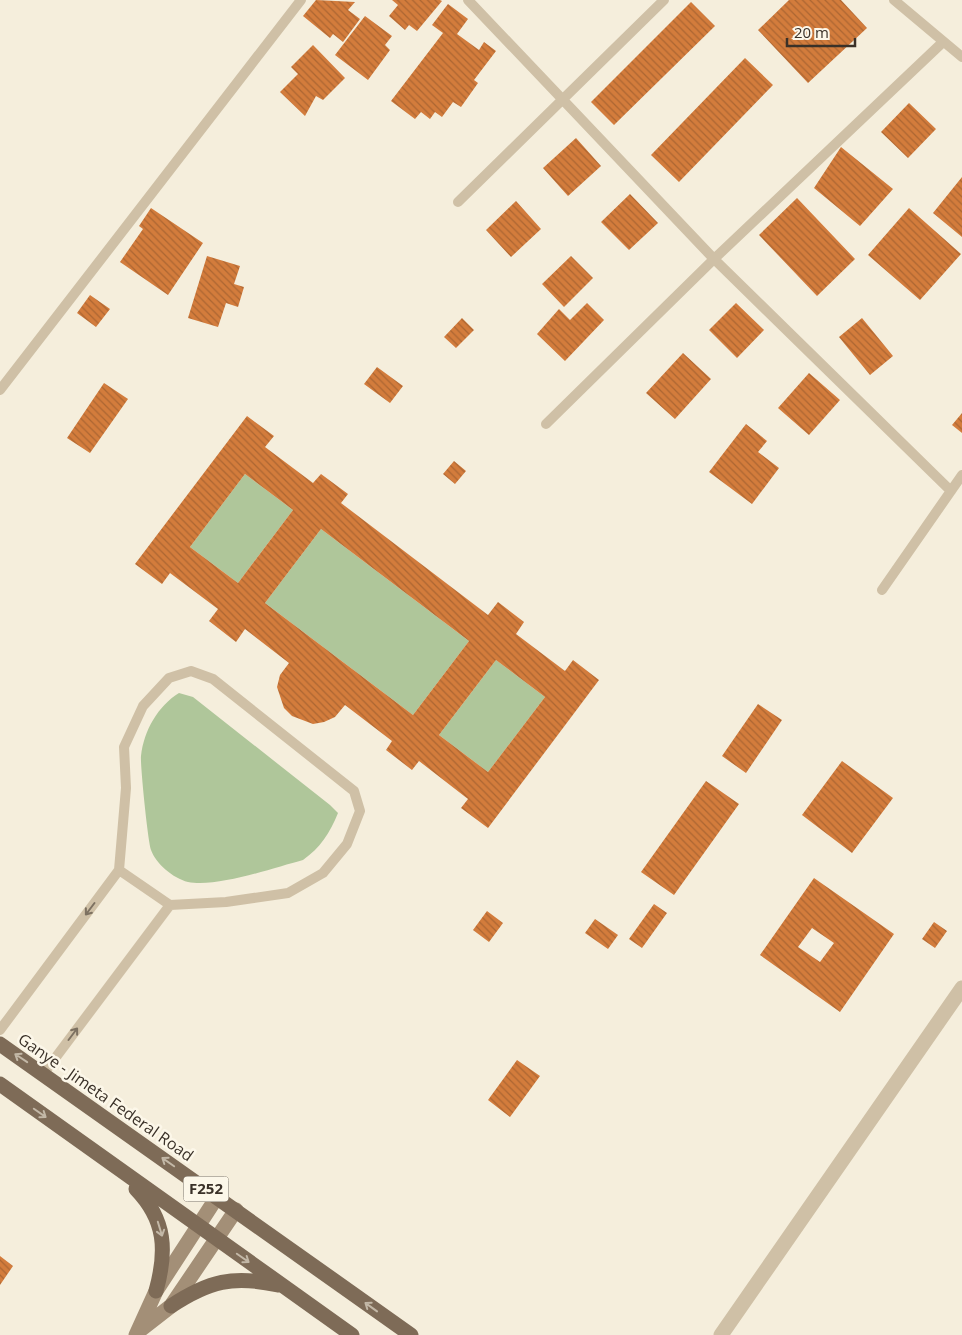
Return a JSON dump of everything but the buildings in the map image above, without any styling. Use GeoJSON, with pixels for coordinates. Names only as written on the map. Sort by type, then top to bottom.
{"type":"FeatureCollection","features":[{"type":"Feature","properties":{"kind":"main road","name":"Ganye - Jimeta Federal Road"},"geometry":{"type":"LineString","coordinates":[[0,1044],[411,1335]]}},
{"type":"Feature","properties":{"kind":"main road","name":"F252"},"geometry":{"type":"LineString","coordinates":[[0,1084],[352,1335]]}},
{"type":"Feature","properties":{"kind":"main road"},"geometry":{"type":"LineString","coordinates":[[110,1163],[148,1202],[158,1222],[163,1252],[156,1292]]}},
{"type":"Feature","properties":{"kind":"main road"},"geometry":{"type":"LineString","coordinates":[[171,1306],[215,1283],[238,1279],[283,1286]]}},
{"type":"Feature","properties":{"kind":"street"},"geometry":{"type":"LineString","coordinates":[[721,1335],[962,988]]}},
{"type":"Feature","properties":{"kind":"street"},"geometry":{"type":"LineString","coordinates":[[138,1333],[156,1292],[217,1197]]}},
{"type":"Feature","properties":{"kind":"street"},"geometry":{"type":"LineString","coordinates":[[138,1333],[171,1306],[236,1210]]}},
{"type":"Feature","properties":{"kind":"lane"},"geometry":{"type":"LineString","coordinates":[[0,390],[301,0]]}},
{"type":"Feature","properties":{"kind":"lane"},"geometry":{"type":"LineString","coordinates":[[468,0],[714,260],[951,491]]}},
{"type":"Feature","properties":{"kind":"lane"},"geometry":{"type":"LineString","coordinates":[[458,202],[664,0]]}},
{"type":"Feature","properties":{"kind":"lane"},"geometry":{"type":"LineString","coordinates":[[894,0],[962,57]]}},
{"type":"Feature","properties":{"kind":"lane"},"geometry":{"type":"LineString","coordinates":[[546,424],[714,260],[943,42]]}},
{"type":"Feature","properties":{"kind":"lane"},"geometry":{"type":"LineString","coordinates":[[882,590],[962,475]]}},
{"type":"Feature","properties":{"kind":"lane"},"geometry":{"type":"LineString","coordinates":[[0,1030],[119,870],[126,788],[124,747],[143,706],[170,678],[191,671],[213,679],[354,791],[360,811],[347,844],[323,873],[288,893],[226,902],[170,905],[119,870]]}},
{"type":"Feature","properties":{"kind":"lane"},"geometry":{"type":"LineString","coordinates":[[44,1074],[170,905]]}},
{"type":"Feature","properties":{"kind":"green space"},"geometry":{"type":"Polygon","coordinates":[[[245,474],[293,510],[238,583],[190,547],[245,474]]]}},
{"type":"Feature","properties":{"kind":"green space"},"geometry":{"type":"Polygon","coordinates":[[[321,529],[469,641],[413,715],[265,603],[321,529]]]}},
{"type":"Feature","properties":{"kind":"green space"},"geometry":{"type":"Polygon","coordinates":[[[496,660],[545,697],[488,772],[439,735],[496,660]]]}},
{"type":"Feature","properties":{"kind":"green space"},"geometry":{"type":"Polygon","coordinates":[[[179,693],[193,697],[338,813],[324,839],[303,860],[229,880],[200,883],[188,882],[177,877],[166,870],[153,855],[146,819],[141,756],[145,737],[153,720],[171,698],[179,693]]]}}]}
